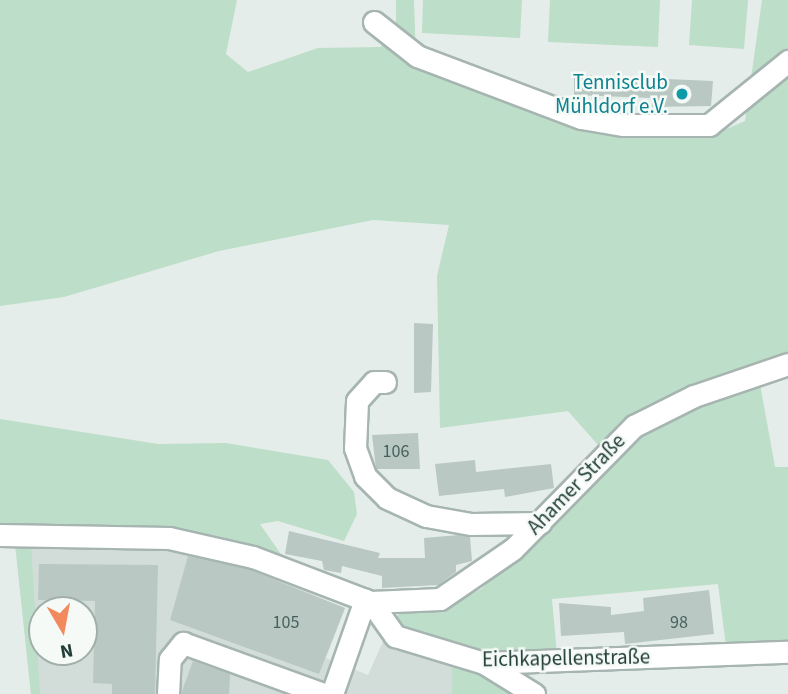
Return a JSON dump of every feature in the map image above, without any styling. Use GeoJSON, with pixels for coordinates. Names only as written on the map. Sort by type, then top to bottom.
{"type":"FeatureCollection","features":[{"type":"Feature","properties":{"kind":"street"},"geometry":{"type":"LineString","coordinates":[[374,22],[416,56],[581,118],[623,125],[709,125],[788,61]]}},
{"type":"Feature","properties":{"kind":"street","name":"Ahamer Straße"},"geometry":{"type":"LineString","coordinates":[[368,601],[423,602],[458,592],[540,523],[634,426],[694,396],[788,364]]}},
{"type":"Feature","properties":{"kind":"street"},"geometry":{"type":"LineString","coordinates":[[385,382],[374,382],[357,401],[355,448],[365,476],[387,498],[426,516],[471,524],[540,523]]}},
{"type":"Feature","properties":{"kind":"street"},"geometry":{"type":"LineString","coordinates":[[0,535],[196,542],[368,601],[332,694]]}},
{"type":"Feature","properties":{"kind":"street","name":"Eichkapellenstraße"},"geometry":{"type":"LineString","coordinates":[[368,601],[395,636],[484,663],[788,652]]}},
{"type":"Feature","properties":{"kind":"street"},"geometry":{"type":"LineString","coordinates":[[168,694],[170,659],[183,643],[323,694]]}},
{"type":"Feature","properties":{"kind":"street"},"geometry":{"type":"LineString","coordinates":[[484,663],[534,694]]}},
{"type":"Feature","properties":{"kind":"shaded area"},"geometry":{"type":"Polygon","coordinates":[[[15,543],[170,546],[235,564],[345,608],[326,658],[368,675],[384,639],[526,694],[31,694],[28,666],[98,666],[98,596],[28,596],[28,666],[15,543]]]}},
{"type":"Feature","properties":{"kind":"green space"},"geometry":{"type":"Polygon","coordinates":[[[0,0],[237,0],[226,54],[248,72],[318,48],[380,47],[396,36],[396,0],[414,0],[416,62],[644,134],[711,136],[745,121],[762,0],[788,0],[788,354],[632,416],[598,445],[568,411],[440,428],[437,276],[449,225],[373,220],[219,251],[64,297],[0,306],[0,0]]]}},
{"type":"Feature","properties":{"kind":"green space"},"geometry":{"type":"Polygon","coordinates":[[[423,0],[522,0],[520,38],[422,33],[423,0]]]}},
{"type":"Feature","properties":{"kind":"green space"},"geometry":{"type":"Polygon","coordinates":[[[550,0],[660,0],[658,47],[548,42],[550,0]]]}},
{"type":"Feature","properties":{"kind":"green space"},"geometry":{"type":"Polygon","coordinates":[[[692,0],[748,0],[744,49],[689,45],[692,0]]]}},
{"type":"Feature","properties":{"kind":"green space"},"geometry":{"type":"Polygon","coordinates":[[[760,384],[775,467],[788,467],[788,645],[726,646],[718,584],[552,599],[557,655],[481,657],[410,634],[393,620],[400,613],[440,610],[481,589],[564,513],[631,438],[696,403],[760,384]]]}},
{"type":"Feature","properties":{"kind":"green space"},"geometry":{"type":"Polygon","coordinates":[[[0,419],[158,444],[226,443],[328,460],[354,492],[357,514],[344,541],[278,521],[260,524],[287,563],[254,548],[0,529],[0,419]]]}},
{"type":"Feature","properties":{"kind":"green space"},"geometry":{"type":"Polygon","coordinates":[[[15,543],[31,543],[34,596],[28,596],[28,666],[15,543]]]}},
{"type":"Feature","properties":{"kind":"green space"},"geometry":{"type":"Polygon","coordinates":[[[452,664],[491,677],[526,694],[452,694],[452,664]]]}},
{"type":"Feature","properties":{"kind":"green space"},"geometry":{"type":"Polygon","coordinates":[[[28,666],[38,666],[40,694],[31,694],[28,666]]]}},
{"type":"Feature","properties":{"kind":"building"},"geometry":{"type":"Polygon","coordinates":[[[574,75],[713,81],[711,106],[652,107],[652,98],[574,95],[574,75]]]}},
{"type":"Feature","properties":{"kind":"building"},"geometry":{"type":"Polygon","coordinates":[[[414,323],[433,324],[431,392],[414,393],[414,323]]]}},
{"type":"Feature","properties":{"kind":"building"},"geometry":{"type":"Polygon","coordinates":[[[418,433],[420,469],[376,469],[372,435],[418,433]]]}},
{"type":"Feature","properties":{"kind":"building"},"geometry":{"type":"Polygon","coordinates":[[[475,460],[476,472],[551,464],[554,488],[505,497],[504,489],[439,496],[435,464],[475,460]]]}},
{"type":"Feature","properties":{"kind":"building"},"geometry":{"type":"Polygon","coordinates":[[[289,531],[380,553],[378,558],[425,558],[424,538],[459,535],[470,537],[472,561],[456,565],[456,572],[438,585],[382,588],[382,576],[342,566],[341,573],[324,570],[322,561],[285,554],[289,531]]]}},
{"type":"Feature","properties":{"kind":"building"},"geometry":{"type":"Polygon","coordinates":[[[188,556],[248,569],[345,608],[319,674],[170,620],[188,556]]]}},
{"type":"Feature","properties":{"kind":"building"},"geometry":{"type":"Polygon","coordinates":[[[39,564],[158,565],[155,694],[112,694],[112,684],[93,683],[93,666],[98,666],[98,596],[38,596],[39,564]]]}},
{"type":"Feature","properties":{"kind":"building"},"geometry":{"type":"Polygon","coordinates":[[[709,590],[714,634],[625,644],[624,632],[561,636],[559,603],[611,607],[611,615],[644,611],[643,598],[709,590]]]}},
{"type":"Feature","properties":{"kind":"building"},"geometry":{"type":"Polygon","coordinates":[[[193,661],[230,674],[229,694],[181,694],[193,661]]]}},
{"type":"Feature","properties":{"kind":"place","name":"Tennisclub Mühldorf e.V."},"geometry":{"type":"Point","coordinates":[682,94]}}]}
